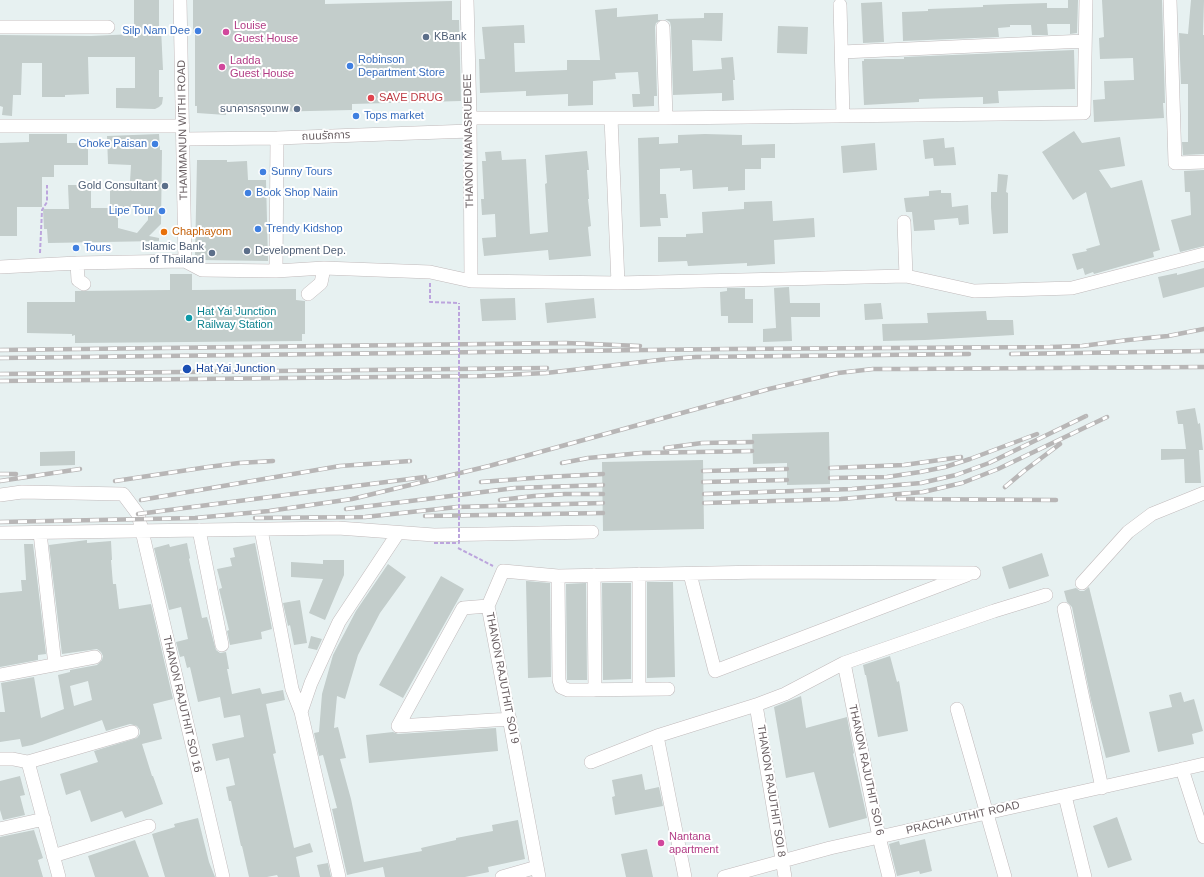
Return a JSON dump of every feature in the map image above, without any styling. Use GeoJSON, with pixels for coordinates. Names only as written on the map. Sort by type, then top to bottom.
{"type":"FeatureCollection","features":[{"type":"Feature","properties":{"kind":"street","name":"THAMMANUN WITHI ROAD"},"geometry":{"type":"LineString","coordinates":[[180,0],[185,261]]}},
{"type":"Feature","properties":{"kind":"street","name":"THANON MANASRUEDEE"},"geometry":{"type":"LineString","coordinates":[[467,0],[470,124],[471,281]]}},
{"type":"Feature","properties":{"kind":"street"},"geometry":{"type":"LineString","coordinates":[[842,52],[1085,41],[1086,0]]}},
{"type":"Feature","properties":{"kind":"street"},"geometry":{"type":"LineString","coordinates":[[1170,0],[1175,164],[1204,162]]}},
{"type":"Feature","properties":{"kind":"street"},"geometry":{"type":"LineString","coordinates":[[840,5],[843,116]]}},
{"type":"Feature","properties":{"kind":"street"},"geometry":{"type":"LineString","coordinates":[[0,27],[108,28]]}},
{"type":"Feature","properties":{"kind":"street"},"geometry":{"type":"LineString","coordinates":[[663,27],[666,118]]}},
{"type":"Feature","properties":{"kind":"street","name":"ถนนรัถการ"},"geometry":{"type":"LineString","coordinates":[[0,126],[183,132],[277,138],[470,124],[611,118],[1084,113],[1085,41]]}},
{"type":"Feature","properties":{"kind":"street"},"geometry":{"type":"LineString","coordinates":[[611,118],[618,283]]}},
{"type":"Feature","properties":{"kind":"street"},"geometry":{"type":"LineString","coordinates":[[276,271],[277,138]]}},
{"type":"Feature","properties":{"kind":"street"},"geometry":{"type":"LineString","coordinates":[[904,222],[906,276]]}},
{"type":"Feature","properties":{"kind":"street"},"geometry":{"type":"LineString","coordinates":[[0,267],[77,262],[185,261],[202,270],[276,271],[324,268],[430,272],[471,281],[618,283],[906,276],[974,291],[1072,288],[1204,254]]}},
{"type":"Feature","properties":{"kind":"street"},"geometry":{"type":"LineString","coordinates":[[77,262],[78,280],[84,284]]}},
{"type":"Feature","properties":{"kind":"street"},"geometry":{"type":"LineString","coordinates":[[308,294],[321,283],[324,268]]}},
{"type":"Feature","properties":{"kind":"street","name":"THANON RAJUTHIT SOI 16"},"geometry":{"type":"LineString","coordinates":[[0,495],[22,492],[123,494],[138,514],[223,877]]}},
{"type":"Feature","properties":{"kind":"street"},"geometry":{"type":"LineString","coordinates":[[1082,583],[1128,532],[1152,514],[1204,493]]}},
{"type":"Feature","properties":{"kind":"street"},"geometry":{"type":"LineString","coordinates":[[0,533],[338,528],[398,533],[455,534],[592,532]]}},
{"type":"Feature","properties":{"kind":"street"},"geometry":{"type":"LineString","coordinates":[[199,530],[222,645]]}},
{"type":"Feature","properties":{"kind":"street"},"geometry":{"type":"LineString","coordinates":[[261,530],[292,689],[301,712],[338,877]]}},
{"type":"Feature","properties":{"kind":"street"},"geometry":{"type":"LineString","coordinates":[[40,533],[55,665]]}},
{"type":"Feature","properties":{"kind":"street"},"geometry":{"type":"LineString","coordinates":[[301,712],[311,683],[339,622],[398,533]]}},
{"type":"Feature","properties":{"kind":"street"},"geometry":{"type":"LineString","coordinates":[[504,571],[558,576],[763,572],[974,573],[715,671],[690,574]]}},
{"type":"Feature","properties":{"kind":"street","name":"THANON RAJUTHIT SOI 9"},"geometry":{"type":"LineString","coordinates":[[504,571],[488,606],[538,872]]}},
{"type":"Feature","properties":{"kind":"street"},"geometry":{"type":"LineString","coordinates":[[639,574],[639,689]]}},
{"type":"Feature","properties":{"kind":"street"},"geometry":{"type":"LineString","coordinates":[[594,575],[595,690]]}},
{"type":"Feature","properties":{"kind":"street"},"geometry":{"type":"LineString","coordinates":[[558,576],[559,684],[563,689],[668,689]]}},
{"type":"Feature","properties":{"kind":"street"},"geometry":{"type":"LineString","coordinates":[[591,762],[657,736],[756,705],[785,694],[844,663],[994,611],[1046,595]]}},
{"type":"Feature","properties":{"kind":"street"},"geometry":{"type":"LineString","coordinates":[[488,606],[463,608],[398,726],[510,719]]}},
{"type":"Feature","properties":{"kind":"street"},"geometry":{"type":"LineString","coordinates":[[1064,609],[1102,788]]}},
{"type":"Feature","properties":{"kind":"street"},"geometry":{"type":"LineString","coordinates":[[0,675],[95,657]]}},
{"type":"Feature","properties":{"kind":"street","name":"THANON RAJUTHIT SOI 6"},"geometry":{"type":"LineString","coordinates":[[844,663],[879,837],[889,877]]}},
{"type":"Feature","properties":{"kind":"street","name":"THANON RAJUTHIT SOI 8"},"geometry":{"type":"LineString","coordinates":[[756,705],[785,877]]}},
{"type":"Feature","properties":{"kind":"street"},"geometry":{"type":"LineString","coordinates":[[957,709],[1005,877]]}},
{"type":"Feature","properties":{"kind":"street"},"geometry":{"type":"LineString","coordinates":[[0,759],[13,759],[28,762],[132,732]]}},
{"type":"Feature","properties":{"kind":"street"},"geometry":{"type":"LineString","coordinates":[[657,736],[685,877]]}},
{"type":"Feature","properties":{"kind":"street"},"geometry":{"type":"LineString","coordinates":[[28,762],[59,877]]}},
{"type":"Feature","properties":{"kind":"street","name":"PRACHA UTHIT ROAD"},"geometry":{"type":"LineString","coordinates":[[724,877],[830,848],[1204,764]]}},
{"type":"Feature","properties":{"kind":"street"},"geometry":{"type":"LineString","coordinates":[[1182,770],[1204,837]]}},
{"type":"Feature","properties":{"kind":"street"},"geometry":{"type":"LineString","coordinates":[[1065,796],[1085,877]]}},
{"type":"Feature","properties":{"kind":"street"},"geometry":{"type":"LineString","coordinates":[[0,829],[44,819]]}},
{"type":"Feature","properties":{"kind":"street"},"geometry":{"type":"LineString","coordinates":[[53,856],[149,826]]}},
{"type":"Feature","properties":{"kind":"street"},"geometry":{"type":"LineString","coordinates":[[502,877],[538,872]]}},
{"type":"Feature","properties":{"kind":"path"},"geometry":{"type":"LineString","coordinates":[[40,264],[42,210],[47,202],[47,185]]}},
{"type":"Feature","properties":{"kind":"path"},"geometry":{"type":"LineString","coordinates":[[430,272],[430,302],[458,303],[459,543],[434,543]]}},
{"type":"Feature","properties":{"kind":"path"},"geometry":{"type":"LineString","coordinates":[[455,534],[455,546],[504,571]]}},
{"type":"Feature","properties":{"kind":"building"},"geometry":{"type":"Polygon","coordinates":[[[134,0],[159,0],[159,28],[161,28],[163,70],[159,70],[159,97],[163,97],[162,104],[159,107],[155,109],[116,108],[116,88],[135,88],[135,57],[88,57],[89,94],[65,95],[65,97],[42,97],[42,63],[22,63],[21,95],[13,95],[12,116],[2,115],[3,107],[0,106],[0,35],[91,36],[134,34],[134,0]]]}},
{"type":"Feature","properties":{"kind":"building","name":"Robinson Department Store"},"geometry":{"type":"Polygon","coordinates":[[[193,0],[325,0],[325,4],[452,1],[452,20],[459,20],[461,101],[352,104],[352,110],[226,113],[226,115],[197,113],[197,106],[195,106],[195,33],[193,33],[193,0]]]}},
{"type":"Feature","properties":{"kind":"building"},"geometry":{"type":"Polygon","coordinates":[[[1068,0],[1078,0],[1077,33],[1070,34],[1070,24],[1047,24],[1048,35],[1032,35],[1031,25],[1010,25],[1010,27],[998,28],[999,37],[903,41],[902,12],[928,11],[928,9],[983,7],[983,5],[1047,3],[1047,8],[1068,8],[1068,0]]]}},
{"type":"Feature","properties":{"kind":"building"},"geometry":{"type":"Polygon","coordinates":[[[1102,0],[1162,0],[1165,103],[1163,103],[1164,118],[1094,122],[1093,100],[1105,99],[1104,81],[1134,80],[1133,58],[1100,59],[1099,38],[1104,37],[1102,0]]]}},
{"type":"Feature","properties":{"kind":"building"},"geometry":{"type":"Polygon","coordinates":[[[1191,0],[1204,0],[1204,154],[1183,155],[1182,142],[1188,142],[1188,84],[1181,84],[1179,33],[1188,34],[1191,0]]]}},
{"type":"Feature","properties":{"kind":"building"},"geometry":{"type":"Polygon","coordinates":[[[882,2],[884,42],[863,43],[861,3],[882,2]]]}},
{"type":"Feature","properties":{"kind":"building"},"geometry":{"type":"Polygon","coordinates":[[[617,8],[617,17],[658,14],[658,20],[661,20],[656,23],[655,27],[657,96],[654,96],[654,106],[633,107],[632,94],[640,94],[638,72],[615,73],[616,79],[593,81],[593,105],[568,106],[568,94],[526,96],[526,91],[480,93],[479,59],[485,59],[482,27],[524,25],[525,43],[514,43],[515,72],[567,70],[567,60],[600,60],[595,10],[617,8]]]}},
{"type":"Feature","properties":{"kind":"building"},"geometry":{"type":"Polygon","coordinates":[[[704,13],[723,13],[722,41],[692,40],[693,71],[722,69],[721,58],[733,57],[735,80],[733,80],[734,100],[722,101],[722,93],[673,95],[671,27],[670,22],[665,19],[704,18],[704,13]]]}},
{"type":"Feature","properties":{"kind":"building"},"geometry":{"type":"Polygon","coordinates":[[[778,26],[808,27],[807,54],[777,53],[778,26]]]}},
{"type":"Feature","properties":{"kind":"building"},"geometry":{"type":"Polygon","coordinates":[[[1074,50],[1075,89],[998,91],[999,103],[983,104],[983,97],[919,99],[919,102],[864,105],[862,61],[864,61],[864,59],[904,59],[904,57],[1074,50]]]}},
{"type":"Feature","properties":{"kind":"building"},"geometry":{"type":"Polygon","coordinates":[[[1074,131],[1082,143],[1120,137],[1125,166],[1099,170],[1111,188],[1142,180],[1160,250],[1153,252],[1154,257],[1094,274],[1093,272],[1085,275],[1083,268],[1077,270],[1072,254],[1087,251],[1086,249],[1100,245],[1086,192],[1073,200],[1042,152],[1074,131]]]}},
{"type":"Feature","properties":{"kind":"building"},"geometry":{"type":"Polygon","coordinates":[[[29,134],[67,134],[67,143],[88,143],[88,165],[54,165],[54,177],[42,177],[42,207],[17,207],[17,236],[0,236],[0,143],[29,142],[29,134]]]}},
{"type":"Feature","properties":{"kind":"building"},"geometry":{"type":"Polygon","coordinates":[[[159,134],[160,150],[162,150],[161,224],[149,236],[159,238],[159,241],[48,243],[47,229],[44,229],[43,209],[69,209],[68,185],[91,185],[91,208],[118,208],[118,228],[137,233],[148,220],[148,207],[110,207],[110,182],[130,182],[131,165],[108,164],[107,136],[159,134]]]}},
{"type":"Feature","properties":{"kind":"building"},"geometry":{"type":"Polygon","coordinates":[[[678,135],[742,135],[742,145],[775,144],[775,158],[761,158],[761,169],[745,169],[745,190],[728,191],[728,187],[693,189],[692,170],[680,171],[680,168],[660,169],[660,194],[666,194],[668,218],[660,218],[661,226],[640,227],[638,138],[659,137],[659,144],[678,143],[678,135]]]}},
{"type":"Feature","properties":{"kind":"building"},"geometry":{"type":"Polygon","coordinates":[[[944,138],[945,148],[954,147],[956,165],[934,166],[933,158],[925,159],[923,140],[944,138]]]}},
{"type":"Feature","properties":{"kind":"building"},"geometry":{"type":"Polygon","coordinates":[[[875,143],[877,170],[843,173],[841,146],[875,143]]]}},
{"type":"Feature","properties":{"kind":"building"},"geometry":{"type":"Polygon","coordinates":[[[501,151],[502,160],[526,159],[530,234],[548,232],[545,155],[587,151],[589,170],[587,170],[588,199],[591,226],[588,227],[591,256],[549,260],[548,250],[484,256],[482,238],[496,237],[495,214],[482,215],[481,199],[484,199],[482,161],[486,161],[485,152],[501,151]]]}},
{"type":"Feature","properties":{"kind":"building"},"geometry":{"type":"Polygon","coordinates":[[[197,160],[227,160],[227,162],[247,161],[248,180],[266,180],[268,261],[201,260],[195,257],[197,160]]]}},
{"type":"Feature","properties":{"kind":"building"},"geometry":{"type":"Polygon","coordinates":[[[1204,170],[1204,246],[1180,252],[1171,220],[1191,215],[1190,192],[1185,192],[1184,171],[1204,170]]]}},
{"type":"Feature","properties":{"kind":"building"},"geometry":{"type":"Polygon","coordinates":[[[998,174],[1008,175],[1006,192],[1008,193],[1008,233],[993,234],[991,192],[997,192],[998,174]]]}},
{"type":"Feature","properties":{"kind":"building"},"geometry":{"type":"Polygon","coordinates":[[[941,190],[941,193],[951,193],[952,207],[968,205],[969,224],[959,225],[958,218],[934,220],[935,230],[914,231],[912,212],[906,212],[904,198],[929,196],[929,191],[941,190]]]}},
{"type":"Feature","properties":{"kind":"building"},"geometry":{"type":"Polygon","coordinates":[[[772,201],[773,221],[814,218],[815,237],[774,240],[775,264],[747,266],[747,263],[688,266],[687,261],[658,262],[658,237],[686,237],[686,234],[703,233],[702,212],[744,209],[744,202],[772,201]]]}},
{"type":"Feature","properties":{"kind":"building"},"geometry":{"type":"Polygon","coordinates":[[[1204,268],[1204,287],[1163,298],[1158,277],[1177,273],[1177,275],[1204,268]]]}},
{"type":"Feature","properties":{"kind":"building","name":"Hat Yai Junction Railway Station"},"geometry":{"type":"Polygon","coordinates":[[[170,274],[192,274],[192,290],[296,289],[296,300],[305,301],[305,334],[302,334],[302,341],[75,343],[75,335],[72,336],[72,334],[27,333],[27,302],[75,302],[75,291],[170,290],[170,274]]]}},
{"type":"Feature","properties":{"kind":"building"},"geometry":{"type":"Polygon","coordinates":[[[789,287],[790,303],[820,303],[820,317],[791,317],[792,341],[763,342],[763,329],[776,328],[774,288],[789,287]]]}},
{"type":"Feature","properties":{"kind":"building"},"geometry":{"type":"Polygon","coordinates":[[[727,288],[745,288],[745,299],[753,299],[753,323],[728,323],[728,316],[721,316],[720,292],[727,291],[727,288]]]}},
{"type":"Feature","properties":{"kind":"building"},"geometry":{"type":"Polygon","coordinates":[[[515,298],[516,320],[482,321],[480,299],[515,298]]]}},
{"type":"Feature","properties":{"kind":"building"},"geometry":{"type":"Polygon","coordinates":[[[594,298],[596,318],[547,323],[545,303],[594,298]]]}},
{"type":"Feature","properties":{"kind":"building"},"geometry":{"type":"Polygon","coordinates":[[[881,303],[883,319],[865,320],[864,304],[881,303]]]}},
{"type":"Feature","properties":{"kind":"building"},"geometry":{"type":"Polygon","coordinates":[[[986,311],[987,320],[1013,320],[1014,335],[883,341],[882,324],[928,323],[927,313],[986,311]]]}},
{"type":"Feature","properties":{"kind":"building"},"geometry":{"type":"Polygon","coordinates":[[[1195,408],[1198,424],[1200,423],[1203,450],[1199,450],[1201,483],[1185,483],[1184,459],[1161,460],[1161,449],[1186,449],[1183,424],[1178,424],[1176,411],[1195,408]]]}},
{"type":"Feature","properties":{"kind":"building"},"geometry":{"type":"Polygon","coordinates":[[[829,432],[830,484],[787,485],[787,463],[753,464],[752,434],[829,432]]]}},
{"type":"Feature","properties":{"kind":"building"},"geometry":{"type":"Polygon","coordinates":[[[75,451],[75,465],[40,466],[40,452],[75,451]]]}},
{"type":"Feature","properties":{"kind":"building"},"geometry":{"type":"Polygon","coordinates":[[[703,460],[704,529],[603,531],[602,462],[703,460]]]}},
{"type":"Feature","properties":{"kind":"building"},"geometry":{"type":"Polygon","coordinates":[[[87,540],[87,543],[111,541],[113,584],[116,584],[119,609],[151,604],[173,699],[153,704],[162,739],[142,744],[163,804],[125,818],[122,811],[91,822],[80,790],[66,795],[60,774],[98,762],[94,751],[137,738],[140,734],[140,730],[137,726],[130,724],[106,731],[102,720],[32,745],[22,747],[20,739],[0,742],[0,712],[5,712],[1,683],[34,677],[41,718],[64,709],[58,675],[70,672],[70,670],[97,665],[102,660],[103,656],[97,649],[62,654],[49,545],[87,540]],[[88,681],[70,686],[74,706],[92,700],[88,681]]]}},
{"type":"Feature","properties":{"kind":"building"},"geometry":{"type":"Polygon","coordinates":[[[187,543],[202,618],[207,617],[216,650],[220,653],[226,652],[229,669],[227,669],[232,694],[260,688],[262,694],[283,690],[285,700],[266,704],[276,753],[273,754],[294,848],[310,843],[313,852],[296,857],[300,877],[278,877],[277,875],[267,877],[249,877],[231,801],[229,801],[226,787],[235,785],[229,758],[216,761],[212,744],[244,737],[240,715],[224,718],[220,697],[198,702],[190,667],[187,668],[184,656],[180,657],[176,642],[188,639],[181,607],[169,610],[154,548],[169,544],[170,547],[187,543]]]}},
{"type":"Feature","properties":{"kind":"building"},"geometry":{"type":"Polygon","coordinates":[[[255,543],[272,629],[261,632],[262,639],[230,645],[227,631],[229,630],[219,589],[222,588],[217,569],[232,566],[230,558],[235,557],[233,548],[255,543]]]}},
{"type":"Feature","properties":{"kind":"building"},"geometry":{"type":"Polygon","coordinates":[[[24,544],[33,544],[46,654],[38,655],[38,660],[0,667],[0,593],[22,591],[21,580],[26,580],[24,544]]]}},
{"type":"Feature","properties":{"kind":"building"},"geometry":{"type":"Polygon","coordinates":[[[1042,553],[1049,576],[1009,589],[1002,567],[1042,553]]]}},
{"type":"Feature","properties":{"kind":"building"},"geometry":{"type":"Polygon","coordinates":[[[323,560],[344,560],[344,575],[325,620],[309,613],[323,579],[291,577],[291,562],[323,564],[323,560]]]}},
{"type":"Feature","properties":{"kind":"building"},"geometry":{"type":"Polygon","coordinates":[[[388,564],[406,577],[380,613],[358,655],[345,699],[337,696],[334,728],[338,727],[346,758],[340,759],[351,799],[364,862],[422,851],[421,848],[456,840],[456,838],[493,831],[492,825],[518,820],[525,859],[488,867],[489,872],[465,877],[385,877],[383,867],[347,875],[332,809],[337,808],[323,755],[319,756],[314,733],[319,732],[322,694],[333,655],[356,611],[388,564]]]}},
{"type":"Feature","properties":{"kind":"building"},"geometry":{"type":"Polygon","coordinates":[[[441,576],[464,589],[403,698],[379,685],[441,576]]]}},
{"type":"Feature","properties":{"kind":"building"},"geometry":{"type":"Polygon","coordinates":[[[526,581],[550,583],[551,677],[528,678],[526,581]]]}},
{"type":"Feature","properties":{"kind":"building"},"geometry":{"type":"Polygon","coordinates":[[[647,582],[673,582],[675,677],[647,678],[647,582]]]}},
{"type":"Feature","properties":{"kind":"building"},"geometry":{"type":"Polygon","coordinates":[[[586,583],[587,680],[567,680],[566,584],[586,583]]]}},
{"type":"Feature","properties":{"kind":"building"},"geometry":{"type":"Polygon","coordinates":[[[602,583],[631,583],[631,679],[603,680],[602,583]]]}},
{"type":"Feature","properties":{"kind":"building"},"geometry":{"type":"Polygon","coordinates":[[[1089,587],[1130,752],[1106,758],[1091,700],[1072,607],[1067,602],[1064,591],[1076,588],[1080,591],[1084,591],[1089,587]]]}},
{"type":"Feature","properties":{"kind":"building"},"geometry":{"type":"Polygon","coordinates":[[[300,600],[307,643],[294,645],[283,603],[300,600]]]}},
{"type":"Feature","properties":{"kind":"building"},"geometry":{"type":"Polygon","coordinates":[[[311,636],[322,639],[317,650],[308,648],[311,636]]]}},
{"type":"Feature","properties":{"kind":"building"},"geometry":{"type":"Polygon","coordinates":[[[890,656],[897,682],[899,681],[908,731],[878,737],[863,665],[890,656]]]}},
{"type":"Feature","properties":{"kind":"building"},"geometry":{"type":"Polygon","coordinates":[[[1181,692],[1184,702],[1194,699],[1203,731],[1192,734],[1194,744],[1158,752],[1149,712],[1172,707],[1169,695],[1181,692]]]}},
{"type":"Feature","properties":{"kind":"building"},"geometry":{"type":"Polygon","coordinates":[[[801,696],[806,728],[847,717],[853,754],[867,818],[829,828],[814,772],[786,778],[774,707],[801,696]]]}},
{"type":"Feature","properties":{"kind":"building"},"geometry":{"type":"Polygon","coordinates":[[[496,728],[498,751],[369,763],[366,735],[393,732],[398,734],[496,728]]]}},
{"type":"Feature","properties":{"kind":"building"},"geometry":{"type":"Polygon","coordinates":[[[642,774],[645,790],[659,787],[663,806],[615,815],[612,797],[615,796],[612,780],[642,774]]]}},
{"type":"Feature","properties":{"kind":"building"},"geometry":{"type":"Polygon","coordinates":[[[20,776],[25,795],[20,796],[25,815],[3,820],[0,810],[0,781],[20,776]]]}},
{"type":"Feature","properties":{"kind":"building"},"geometry":{"type":"Polygon","coordinates":[[[1117,817],[1132,860],[1108,868],[1093,826],[1117,817]]]}},
{"type":"Feature","properties":{"kind":"building"},"geometry":{"type":"Polygon","coordinates":[[[198,818],[209,862],[215,877],[165,877],[152,834],[175,827],[174,824],[198,818]]]}},
{"type":"Feature","properties":{"kind":"building"},"geometry":{"type":"Polygon","coordinates":[[[34,830],[43,858],[38,860],[43,877],[0,877],[0,837],[34,830]]]}},
{"type":"Feature","properties":{"kind":"building"},"geometry":{"type":"Polygon","coordinates":[[[925,839],[932,871],[920,874],[919,871],[897,876],[889,844],[899,841],[900,845],[925,839]]]}},
{"type":"Feature","properties":{"kind":"building"},"geometry":{"type":"Polygon","coordinates":[[[135,840],[149,877],[95,877],[88,856],[135,840]]]}},
{"type":"Feature","properties":{"kind":"building"},"geometry":{"type":"Polygon","coordinates":[[[647,849],[653,877],[626,877],[621,854],[647,849]]]}},
{"type":"Feature","properties":{"kind":"building"},"geometry":{"type":"Polygon","coordinates":[[[328,863],[331,877],[320,877],[317,865],[328,863]]]}},
{"type":"Feature","properties":{"kind":"railway"},"geometry":{"type":"LineString","coordinates":[[0,358],[728,349],[1050,347],[1082,346],[1168,336],[1204,329]]}},
{"type":"Feature","properties":{"kind":"railway"},"geometry":{"type":"LineString","coordinates":[[0,350],[566,343],[640,346]]}},
{"type":"Feature","properties":{"kind":"railway"},"geometry":{"type":"LineString","coordinates":[[1011,354],[1204,351]]}},
{"type":"Feature","properties":{"kind":"railway"},"geometry":{"type":"LineString","coordinates":[[0,381],[482,376],[546,373],[696,357],[969,354]]}},
{"type":"Feature","properties":{"kind":"railway"},"geometry":{"type":"LineString","coordinates":[[0,522],[195,518],[269,511],[352,499],[489,466],[769,389],[838,373],[873,369],[1204,367]]}},
{"type":"Feature","properties":{"kind":"railway"},"geometry":{"type":"LineString","coordinates":[[0,374],[547,368]]}},
{"type":"Feature","properties":{"kind":"railway"},"geometry":{"type":"LineString","coordinates":[[704,494],[852,489],[921,483],[956,475],[989,463],[1086,416]]}},
{"type":"Feature","properties":{"kind":"railway"},"geometry":{"type":"LineString","coordinates":[[704,503],[841,499],[923,492],[962,483],[998,469],[1107,417]]}},
{"type":"Feature","properties":{"kind":"railway"},"geometry":{"type":"LineString","coordinates":[[830,478],[887,477],[945,467],[1037,434]]}},
{"type":"Feature","properties":{"kind":"railway"},"geometry":{"type":"LineString","coordinates":[[665,448],[702,443],[752,442]]}},
{"type":"Feature","properties":{"kind":"railway"},"geometry":{"type":"LineString","coordinates":[[1005,487],[1060,444]]}},
{"type":"Feature","properties":{"kind":"railway"},"geometry":{"type":"LineString","coordinates":[[562,463],[588,458],[641,453],[752,451]]}},
{"type":"Feature","properties":{"kind":"railway"},"geometry":{"type":"LineString","coordinates":[[830,468],[904,465],[961,457]]}},
{"type":"Feature","properties":{"kind":"railway"},"geometry":{"type":"LineString","coordinates":[[115,481],[239,463],[273,461]]}},
{"type":"Feature","properties":{"kind":"railway"},"geometry":{"type":"LineString","coordinates":[[141,500],[340,466],[410,461]]}},
{"type":"Feature","properties":{"kind":"railway"},"geometry":{"type":"LineString","coordinates":[[0,481],[80,469]]}},
{"type":"Feature","properties":{"kind":"railway"},"geometry":{"type":"LineString","coordinates":[[703,471],[787,469]]}},
{"type":"Feature","properties":{"kind":"railway"},"geometry":{"type":"LineString","coordinates":[[0,474],[16,474]]}},
{"type":"Feature","properties":{"kind":"railway"},"geometry":{"type":"LineString","coordinates":[[481,482],[603,474]]}},
{"type":"Feature","properties":{"kind":"railway"},"geometry":{"type":"LineString","coordinates":[[138,514],[425,477]]}},
{"type":"Feature","properties":{"kind":"railway"},"geometry":{"type":"LineString","coordinates":[[703,482],[787,480]]}},
{"type":"Feature","properties":{"kind":"railway"},"geometry":{"type":"LineString","coordinates":[[346,509],[515,488],[603,485]]}},
{"type":"Feature","properties":{"kind":"railway"},"geometry":{"type":"LineString","coordinates":[[500,500],[565,494],[603,494]]}},
{"type":"Feature","properties":{"kind":"railway"},"geometry":{"type":"LineString","coordinates":[[897,499],[1056,500]]}},
{"type":"Feature","properties":{"kind":"railway"},"geometry":{"type":"LineString","coordinates":[[255,518],[365,517],[457,507],[603,503]]}},
{"type":"Feature","properties":{"kind":"railway"},"geometry":{"type":"LineString","coordinates":[[425,516],[603,513]]}},
{"type":"Feature","properties":{"kind":"place","name":"Silp Nam Dee"},"geometry":{"type":"Point","coordinates":[198,31]}},
{"type":"Feature","properties":{"kind":"place","name":"Louise Guest House"},"geometry":{"type":"Point","coordinates":[226,32]}},
{"type":"Feature","properties":{"kind":"place","name":"KBank"},"geometry":{"type":"Point","coordinates":[426,37]}},
{"type":"Feature","properties":{"kind":"place","name":"Robinson Department Store"},"geometry":{"type":"Point","coordinates":[350,66]}},
{"type":"Feature","properties":{"kind":"place","name":"Ladda Guest House"},"geometry":{"type":"Point","coordinates":[222,67]}},
{"type":"Feature","properties":{"kind":"place","name":"SAVE DRUG"},"geometry":{"type":"Point","coordinates":[371,98]}},
{"type":"Feature","properties":{"kind":"place","name":"ธนาคารกรุงเทพ"},"geometry":{"type":"Point","coordinates":[297,109]}},
{"type":"Feature","properties":{"kind":"place","name":"Tops market"},"geometry":{"type":"Point","coordinates":[356,116]}},
{"type":"Feature","properties":{"kind":"place","name":"Choke Paisan"},"geometry":{"type":"Point","coordinates":[155,144]}},
{"type":"Feature","properties":{"kind":"place","name":"Sunny Tours"},"geometry":{"type":"Point","coordinates":[263,172]}},
{"type":"Feature","properties":{"kind":"place","name":"Gold Consultant"},"geometry":{"type":"Point","coordinates":[165,186]}},
{"type":"Feature","properties":{"kind":"place","name":"Book Shop Naiin"},"geometry":{"type":"Point","coordinates":[248,193]}},
{"type":"Feature","properties":{"kind":"place","name":"Lipe Tour"},"geometry":{"type":"Point","coordinates":[162,211]}},
{"type":"Feature","properties":{"kind":"place","name":"Trendy Kidshop"},"geometry":{"type":"Point","coordinates":[258,229]}},
{"type":"Feature","properties":{"kind":"place","name":"Chaphayom"},"geometry":{"type":"Point","coordinates":[164,232]}},
{"type":"Feature","properties":{"kind":"place","name":"Tours"},"geometry":{"type":"Point","coordinates":[76,248]}},
{"type":"Feature","properties":{"kind":"place","name":"Development Dep."},"geometry":{"type":"Point","coordinates":[247,251]}},
{"type":"Feature","properties":{"kind":"place","name":"Islamic Bank of Thailand"},"geometry":{"type":"Point","coordinates":[212,253]}},
{"type":"Feature","properties":{"kind":"place","name":"Hat Yai Junction Railway Station"},"geometry":{"type":"Point","coordinates":[189,318]}},
{"type":"Feature","properties":{"kind":"place","name":"Hat Yai Junction"},"geometry":{"type":"Point","coordinates":[187,369]}},
{"type":"Feature","properties":{"kind":"place","name":"Nantana apartment"},"geometry":{"type":"Point","coordinates":[661,843]}}]}
